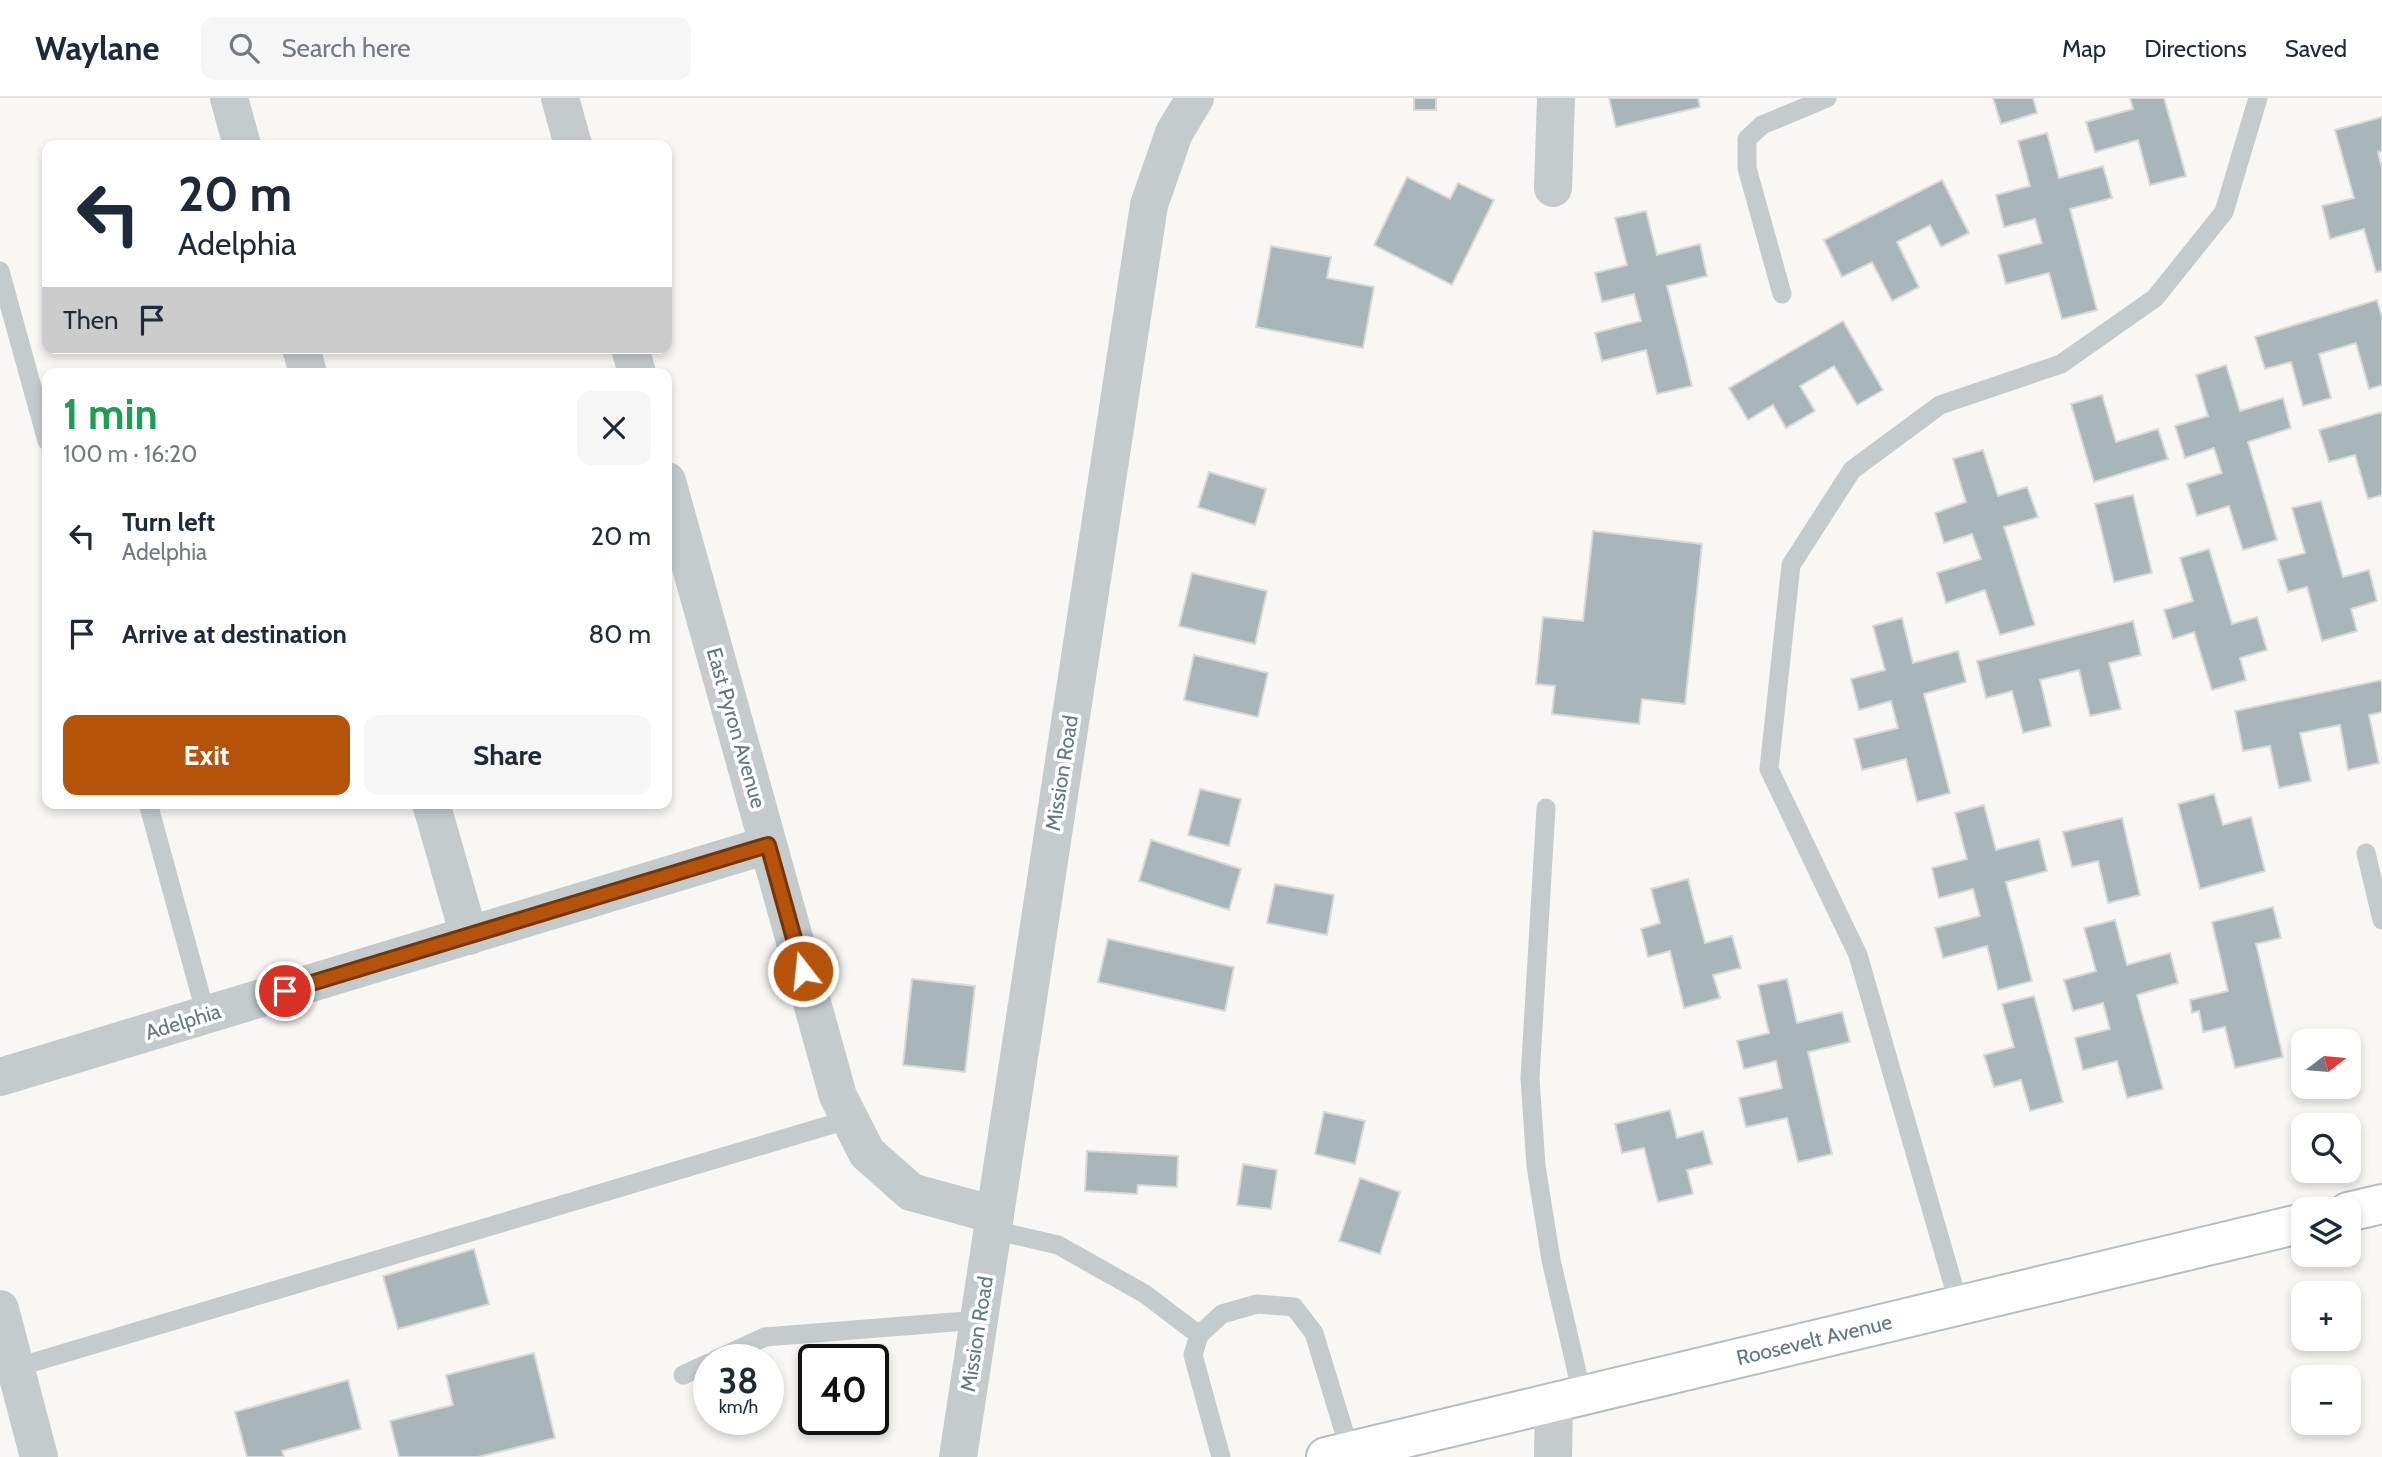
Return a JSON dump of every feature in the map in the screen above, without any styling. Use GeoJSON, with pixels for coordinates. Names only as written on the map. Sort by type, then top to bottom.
{"type":"FeatureCollection","features":[{"type":"Feature","properties":{"kind":"main road"},"geometry":{"type":"LineString","coordinates":[[2361,1209],[2382,1204]]}},
{"type":"Feature","properties":{"kind":"main road","name":"Roosevelt Avenue"},"geometry":{"type":"LineString","coordinates":[[1338,1454],[2291,1226]]}},
{"type":"Feature","properties":{"kind":"street"},"geometry":{"type":"LineString","coordinates":[[229,98],[242,140]]}},
{"type":"Feature","properties":{"kind":"street"},"geometry":{"type":"LineString","coordinates":[[560,98],[572,140]]}},
{"type":"Feature","properties":{"kind":"street","name":"Mission Road"},"geometry":{"type":"LineString","coordinates":[[958,1457],[1149,205],[1174,133],[1195,98]]}},
{"type":"Feature","properties":{"kind":"street"},"geometry":{"type":"LineString","coordinates":[[1553,188],[1556,98]]}},
{"type":"Feature","properties":{"kind":"street","name":"East Pyron Avenue"},"geometry":{"type":"LineString","coordinates":[[672,499],[838,1096],[867,1153],[911,1192],[994,1223]]}},
{"type":"Feature","properties":{"kind":"street"},"geometry":{"type":"LineString","coordinates":[[433,809],[468,936]]}},
{"type":"Feature","properties":{"kind":"street","name":"Adelphia"},"geometry":{"type":"LineString","coordinates":[[0,1077],[768,845]]}},
{"type":"Feature","properties":{"kind":"street"},"geometry":{"type":"LineString","coordinates":[[0,1309],[8,1369],[39,1457]]}},
{"type":"Feature","properties":{"kind":"street"},"geometry":{"type":"LineString","coordinates":[[1553,1457],[1568,1398]]}},
{"type":"Feature","properties":{"kind":"lane"},"geometry":{"type":"LineString","coordinates":[[1782,294],[1747,168],[1747,139],[1762,125],[1827,98]]}},
{"type":"Feature","properties":{"kind":"lane"},"geometry":{"type":"LineString","coordinates":[[1959,1304],[1858,955],[1769,769],[1791,565],[1852,470],[1940,405],[2062,364],[2155,298],[2224,212],[2258,98]]}},
{"type":"Feature","properties":{"kind":"lane"},"geometry":{"type":"LineString","coordinates":[[0,271],[42,423]]}},
{"type":"Feature","properties":{"kind":"lane"},"geometry":{"type":"LineString","coordinates":[[1546,808],[1530,1078],[1536,1166],[1568,1398]]}},
{"type":"Feature","properties":{"kind":"lane"},"geometry":{"type":"LineString","coordinates":[[150,809],[206,1015]]}},
{"type":"Feature","properties":{"kind":"lane"},"geometry":{"type":"LineString","coordinates":[[2366,853],[2382,920]]}},
{"type":"Feature","properties":{"kind":"lane"},"geometry":{"type":"LineString","coordinates":[[8,1369],[850,1119]]}},
{"type":"Feature","properties":{"kind":"lane"},"geometry":{"type":"LineString","coordinates":[[994,1223],[1058,1245],[1145,1294],[1199,1335]]}},
{"type":"Feature","properties":{"kind":"lane"},"geometry":{"type":"LineString","coordinates":[[1222,1457],[1200,1390],[1193,1355],[1199,1335],[1222,1314],[1257,1304],[1294,1307],[1314,1333],[1338,1454]]}},
{"type":"Feature","properties":{"kind":"lane"},"geometry":{"type":"LineString","coordinates":[[750,1344],[765,1337],[979,1320]]}},
{"type":"Feature","properties":{"kind":"lane"},"geometry":{"type":"LineString","coordinates":[[683,1375],[693,1370]]}},
{"type":"Feature","properties":{"kind":"building"},"geometry":{"type":"Polygon","coordinates":[[[1414,98],[1436,98],[1436,110],[1414,110],[1414,98]]]}},
{"type":"Feature","properties":{"kind":"building"},"geometry":{"type":"Polygon","coordinates":[[[1609,98],[1698,98],[1700,107],[1616,127],[1609,98]]]}},
{"type":"Feature","properties":{"kind":"building"},"geometry":{"type":"Polygon","coordinates":[[[1993,98],[2033,98],[2037,113],[2001,124],[1993,98]]]}},
{"type":"Feature","properties":{"kind":"building"},"geometry":{"type":"Polygon","coordinates":[[[2130,98],[2164,98],[2186,176],[2150,185],[2138,140],[2095,152],[2086,122],[2133,109],[2130,98]]]}},
{"type":"Feature","properties":{"kind":"building"},"geometry":{"type":"Polygon","coordinates":[[[2382,117],[2382,151],[2378,152],[2382,168],[2382,271],[2376,272],[2364,229],[2330,239],[2322,206],[2354,198],[2335,130],[2382,117]]]}},
{"type":"Feature","properties":{"kind":"building"},"geometry":{"type":"Polygon","coordinates":[[[2047,133],[2059,178],[2103,166],[2112,198],[2070,209],[2097,310],[2062,319],[2049,273],[2006,284],[1998,255],[2042,243],[2035,219],[2004,227],[1996,195],[2030,186],[2018,141],[2047,133]]]}},
{"type":"Feature","properties":{"kind":"building"},"geometry":{"type":"Polygon","coordinates":[[[1407,177],[1450,199],[1458,183],[1494,200],[1452,285],[1374,245],[1407,177]]]}},
{"type":"Feature","properties":{"kind":"building"},"geometry":{"type":"Polygon","coordinates":[[[1942,180],[1969,233],[1941,247],[1930,225],[1897,242],[1919,287],[1892,301],[1872,262],[1842,277],[1824,240],[1942,180]]]}},
{"type":"Feature","properties":{"kind":"building"},"geometry":{"type":"Polygon","coordinates":[[[1646,211],[1657,255],[1700,244],[1707,276],[1667,286],[1692,386],[1657,394],[1646,350],[1602,361],[1595,333],[1641,321],[1634,294],[1602,302],[1595,273],[1627,265],[1615,218],[1646,211]]]}},
{"type":"Feature","properties":{"kind":"building"},"geometry":{"type":"Polygon","coordinates":[[[1271,246],[1331,257],[1327,278],[1374,287],[1363,348],[1256,327],[1271,246]]]}},
{"type":"Feature","properties":{"kind":"building"},"geometry":{"type":"Polygon","coordinates":[[[2377,300],[2382,317],[2382,385],[2369,389],[2356,343],[2319,354],[2331,398],[2303,406],[2291,362],[2265,369],[2255,337],[2377,300]]]}},
{"type":"Feature","properties":{"kind":"building"},"geometry":{"type":"Polygon","coordinates":[[[1843,321],[1883,390],[1857,405],[1834,366],[1800,386],[1815,411],[1786,428],[1773,405],[1748,420],[1729,388],[1843,321]]]}},
{"type":"Feature","properties":{"kind":"building"},"geometry":{"type":"Polygon","coordinates":[[[2226,365],[2240,411],[2283,398],[2291,428],[2248,442],[2277,540],[2243,550],[2229,506],[2197,516],[2187,484],[2222,473],[2214,448],[2185,458],[2175,426],[2208,416],[2196,375],[2226,365]]]}},
{"type":"Feature","properties":{"kind":"building"},"geometry":{"type":"Polygon","coordinates":[[[2102,395],[2116,442],[2158,429],[2168,459],[2094,482],[2071,404],[2102,395]]]}},
{"type":"Feature","properties":{"kind":"building"},"geometry":{"type":"Polygon","coordinates":[[[2382,412],[2382,495],[2368,499],[2355,455],[2329,462],[2319,430],[2382,412]]]}},
{"type":"Feature","properties":{"kind":"building"},"geometry":{"type":"Polygon","coordinates":[[[1983,450],[1998,496],[2027,487],[2038,517],[2004,527],[2035,625],[2000,635],[1985,590],[1946,603],[1937,573],[1981,559],[1972,534],[1944,543],[1935,513],[1966,502],[1953,459],[1983,450]]]}},
{"type":"Feature","properties":{"kind":"building"},"geometry":{"type":"Polygon","coordinates":[[[1209,472],[1266,489],[1255,525],[1198,507],[1209,472]]]}},
{"type":"Feature","properties":{"kind":"building"},"geometry":{"type":"Polygon","coordinates":[[[2133,495],[2152,573],[2114,582],[2095,504],[2133,495]]]}},
{"type":"Feature","properties":{"kind":"building"},"geometry":{"type":"Polygon","coordinates":[[[2321,501],[2343,577],[2369,570],[2377,601],[2351,609],[2357,631],[2322,641],[2307,587],[2288,592],[2278,560],[2305,553],[2292,508],[2321,501]]]}},
{"type":"Feature","properties":{"kind":"building"},"geometry":{"type":"Polygon","coordinates":[[[1593,531],[1702,544],[1685,704],[1642,699],[1639,724],[1552,714],[1555,686],[1536,684],[1543,617],[1583,621],[1593,531]]]}},
{"type":"Feature","properties":{"kind":"building"},"geometry":{"type":"Polygon","coordinates":[[[2209,549],[2232,624],[2257,617],[2267,650],[2240,658],[2246,680],[2212,690],[2194,632],[2173,639],[2164,610],[2193,601],[2180,558],[2209,549]]]}},
{"type":"Feature","properties":{"kind":"building"},"geometry":{"type":"Polygon","coordinates":[[[1192,573],[1267,591],[1255,644],[1179,626],[1192,573]]]}},
{"type":"Feature","properties":{"kind":"building"},"geometry":{"type":"Polygon","coordinates":[[[1902,618],[1913,663],[1958,651],[1966,682],[1924,694],[1950,793],[1917,802],[1906,759],[1862,770],[1854,739],[1898,728],[1891,701],[1859,710],[1851,679],[1885,670],[1873,626],[1902,618]]]}},
{"type":"Feature","properties":{"kind":"building"},"geometry":{"type":"Polygon","coordinates":[[[2133,621],[2141,655],[2109,663],[2121,709],[2090,716],[2079,670],[2040,680],[2051,726],[2023,733],[2012,691],[1986,698],[1977,661],[2133,621]]]}},
{"type":"Feature","properties":{"kind":"building"},"geometry":{"type":"Polygon","coordinates":[[[1194,655],[1268,673],[1258,717],[1184,700],[1194,655]]]}},
{"type":"Feature","properties":{"kind":"building"},"geometry":{"type":"Polygon","coordinates":[[[2382,680],[2382,712],[2369,715],[2379,763],[2348,770],[2340,725],[2300,733],[2311,781],[2279,788],[2270,746],[2243,751],[2235,711],[2382,680]]]}},
{"type":"Feature","properties":{"kind":"building"},"geometry":{"type":"Polygon","coordinates":[[[1200,789],[1241,799],[1229,846],[1188,835],[1200,789]]]}},
{"type":"Feature","properties":{"kind":"building"},"geometry":{"type":"Polygon","coordinates":[[[2214,794],[2223,825],[2251,817],[2265,871],[2200,889],[2178,804],[2214,794]]]}},
{"type":"Feature","properties":{"kind":"building"},"geometry":{"type":"Polygon","coordinates":[[[1984,805],[1996,850],[2039,839],[2047,871],[2006,882],[2032,981],[1998,990],[1987,946],[1943,958],[1935,928],[1980,916],[1973,889],[1939,898],[1932,868],[1967,859],[1955,813],[1984,805]]]}},
{"type":"Feature","properties":{"kind":"building"},"geometry":{"type":"Polygon","coordinates":[[[2122,818],[2140,895],[2108,903],[2098,861],[2072,867],[2063,832],[2122,818]]]}},
{"type":"Feature","properties":{"kind":"building"},"geometry":{"type":"Polygon","coordinates":[[[1151,840],[1241,869],[1229,910],[1139,881],[1151,840]]]}},
{"type":"Feature","properties":{"kind":"building"},"geometry":{"type":"Polygon","coordinates":[[[1688,879],[1705,943],[1732,936],[1741,968],[1713,975],[1720,998],[1684,1008],[1670,951],[1648,957],[1641,929],[1660,923],[1651,889],[1688,879]]]}},
{"type":"Feature","properties":{"kind":"building"},"geometry":{"type":"Polygon","coordinates":[[[1275,884],[1334,895],[1327,935],[1267,923],[1275,884]]]}},
{"type":"Feature","properties":{"kind":"building"},"geometry":{"type":"Polygon","coordinates":[[[2273,907],[2281,938],[2256,944],[2283,1057],[2235,1068],[2225,1027],[2203,1032],[2199,1011],[2192,1013],[2190,1000],[2228,991],[2212,922],[2273,907]]]}},
{"type":"Feature","properties":{"kind":"building"},"geometry":{"type":"Polygon","coordinates":[[[2115,920],[2127,965],[2170,953],[2178,983],[2137,995],[2163,1089],[2127,1098],[2117,1061],[2083,1070],[2075,1038],[2110,1029],[2103,1003],[2073,1011],[2064,980],[2096,971],[2084,928],[2115,920]]]}},
{"type":"Feature","properties":{"kind":"building"},"geometry":{"type":"Polygon","coordinates":[[[1108,939],[1234,967],[1225,1011],[1098,982],[1108,939]]]}},
{"type":"Feature","properties":{"kind":"building"},"geometry":{"type":"Polygon","coordinates":[[[912,979],[975,986],[965,1072],[903,1065],[912,979]]]}},
{"type":"Feature","properties":{"kind":"building"},"geometry":{"type":"Polygon","coordinates":[[[1787,979],[1797,1023],[1842,1012],[1850,1042],[1808,1052],[1832,1154],[1798,1162],[1787,1118],[1746,1127],[1739,1098],[1782,1088],[1776,1061],[1744,1069],[1737,1041],[1769,1033],[1758,985],[1787,979]]]}},
{"type":"Feature","properties":{"kind":"building"},"geometry":{"type":"Polygon","coordinates":[[[2034,996],[2063,1102],[2030,1111],[2021,1080],[1994,1087],[1984,1055],[2014,1047],[2002,1004],[2034,996]]]}},
{"type":"Feature","properties":{"kind":"building"},"geometry":{"type":"Polygon","coordinates":[[[1670,1110],[1677,1138],[1703,1131],[1712,1164],[1687,1170],[1693,1194],[1658,1202],[1644,1148],[1622,1153],[1615,1124],[1670,1110]]]}},
{"type":"Feature","properties":{"kind":"building"},"geometry":{"type":"Polygon","coordinates":[[[1324,1112],[1365,1121],[1355,1164],[1315,1154],[1324,1112]]]}},
{"type":"Feature","properties":{"kind":"building"},"geometry":{"type":"Polygon","coordinates":[[[1087,1151],[1178,1156],[1177,1187],[1138,1185],[1137,1194],[1085,1191],[1087,1151]]]}},
{"type":"Feature","properties":{"kind":"building"},"geometry":{"type":"Polygon","coordinates":[[[1243,1164],[1277,1170],[1271,1209],[1237,1205],[1243,1164]]]}},
{"type":"Feature","properties":{"kind":"building"},"geometry":{"type":"Polygon","coordinates":[[[1360,1178],[1400,1192],[1380,1254],[1339,1241],[1360,1178]]]}},
{"type":"Feature","properties":{"kind":"building"},"geometry":{"type":"Polygon","coordinates":[[[474,1249],[489,1304],[398,1329],[383,1276],[474,1249]]]}},
{"type":"Feature","properties":{"kind":"building"},"geometry":{"type":"Polygon","coordinates":[[[534,1353],[555,1438],[478,1457],[399,1457],[390,1421],[453,1405],[446,1375],[534,1353]]]}},
{"type":"Feature","properties":{"kind":"building"},"geometry":{"type":"Polygon","coordinates":[[[348,1380],[361,1429],[282,1451],[284,1457],[247,1457],[235,1412],[348,1380]]]}},
{"type":"Feature","properties":{"kind":"route"},"geometry":{"type":"LineString","coordinates":[[285,991],[768,845],[803,971]]}}]}
